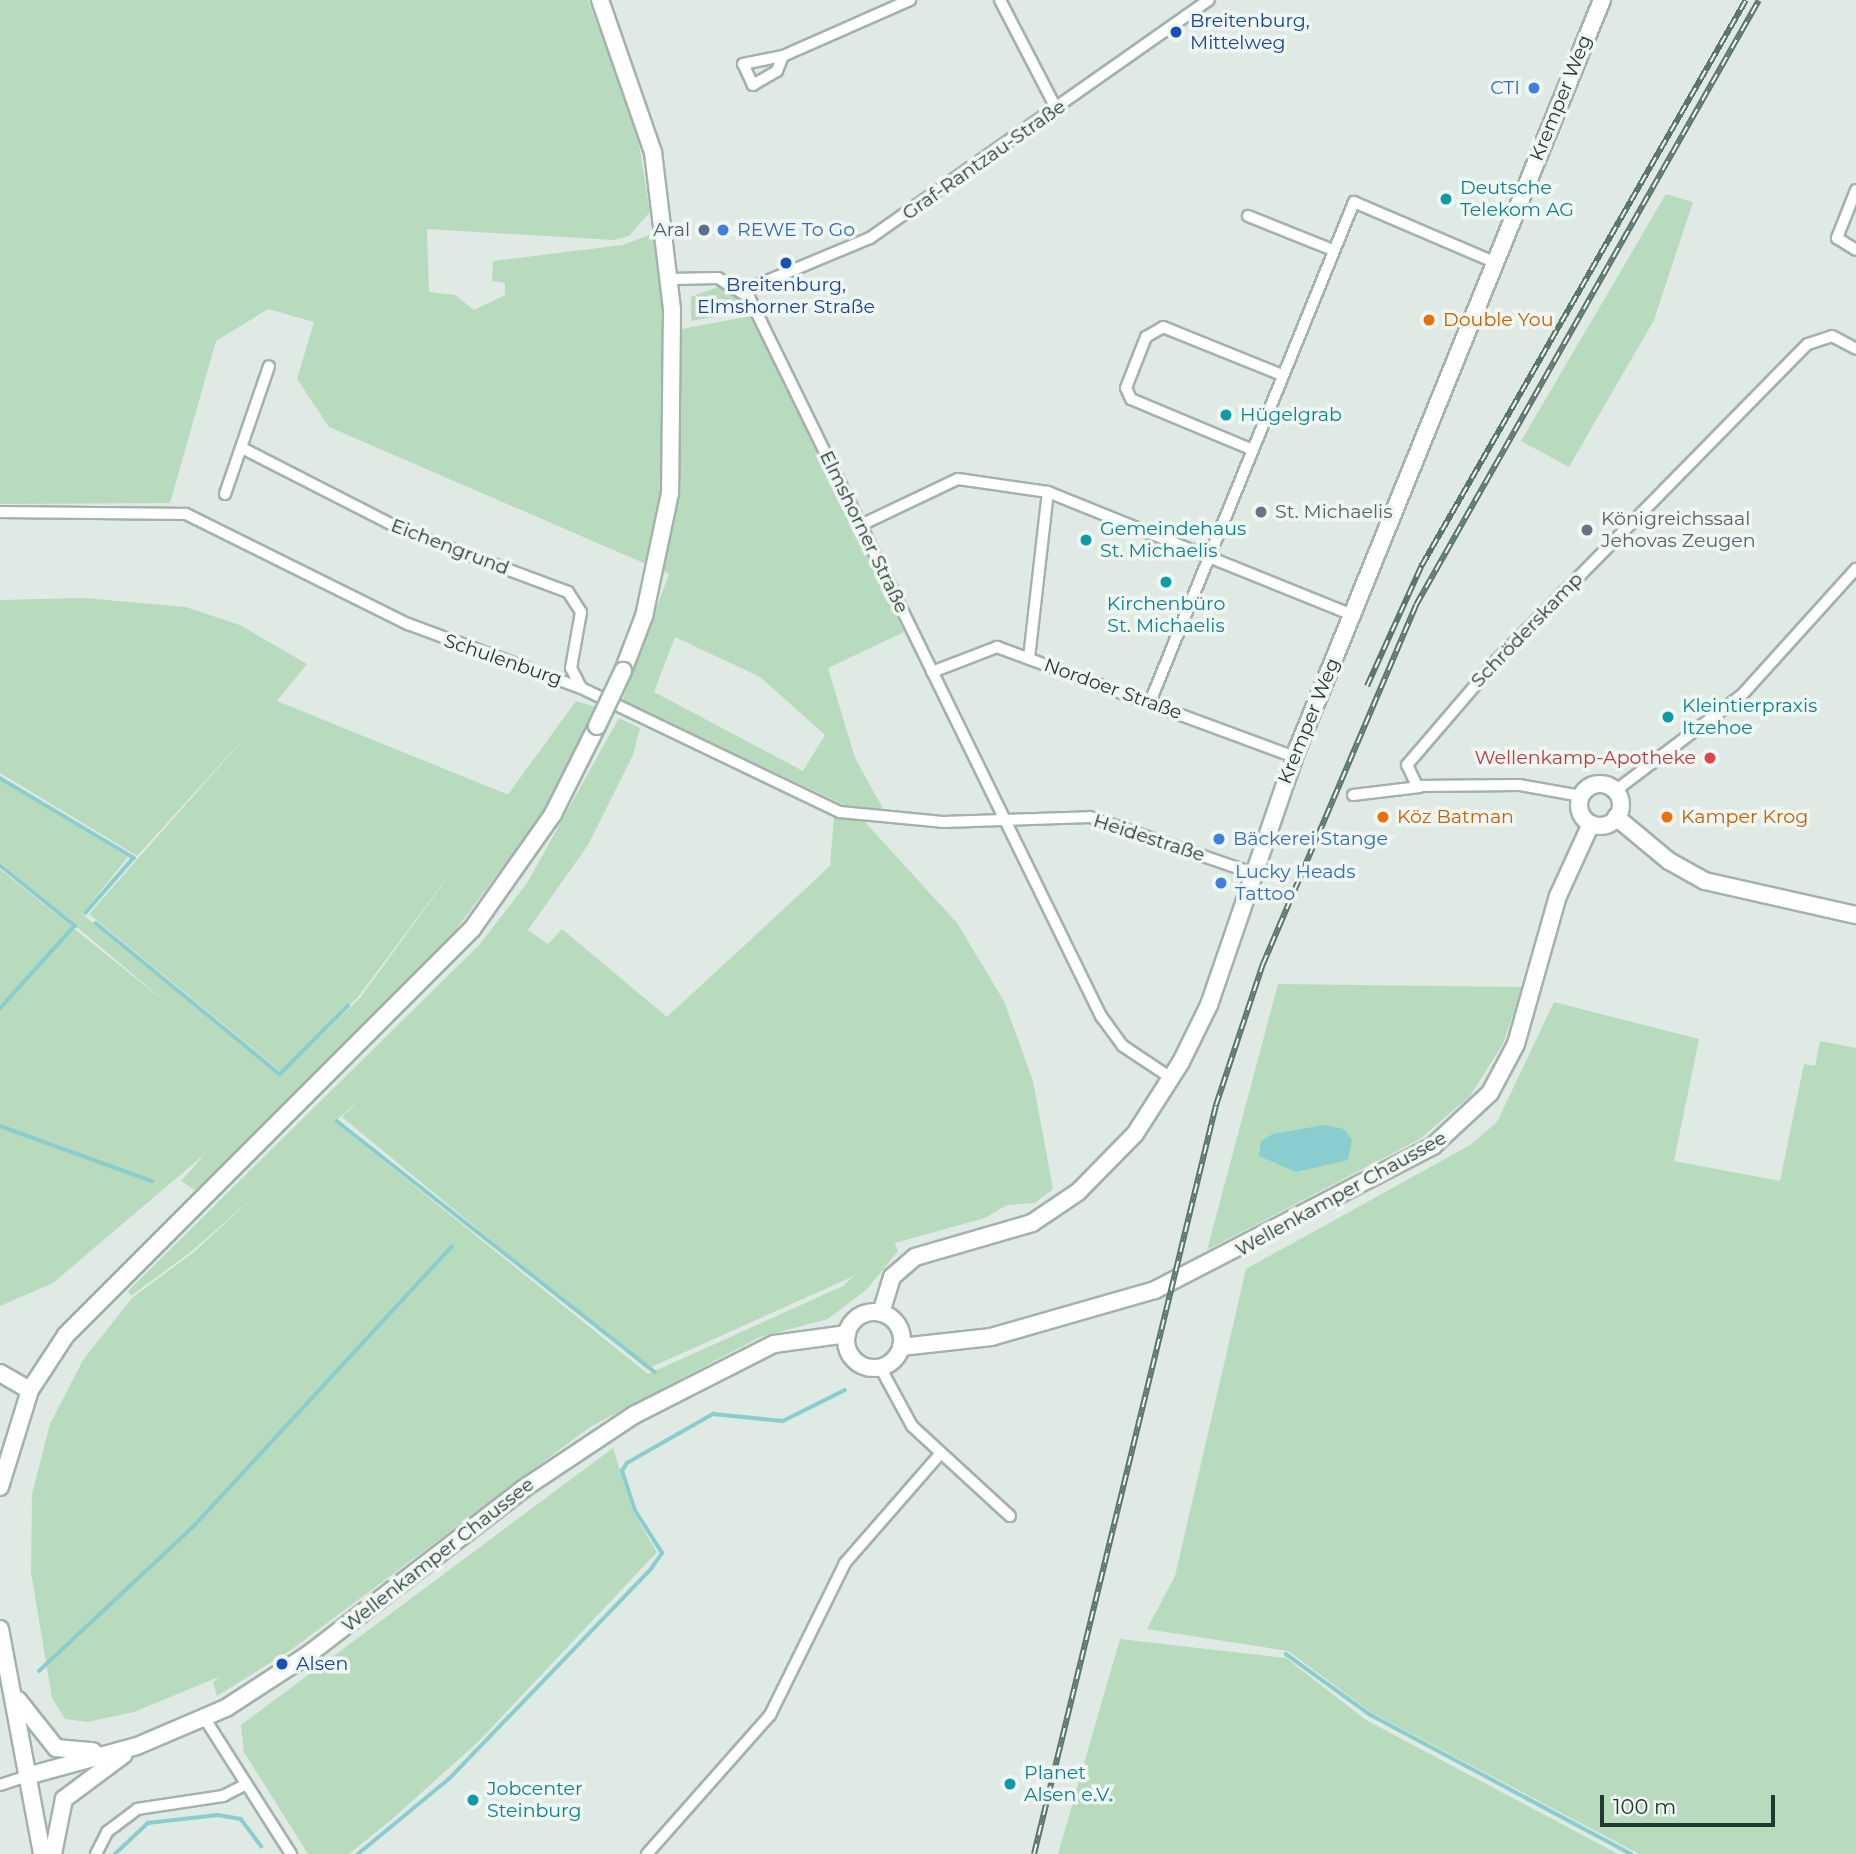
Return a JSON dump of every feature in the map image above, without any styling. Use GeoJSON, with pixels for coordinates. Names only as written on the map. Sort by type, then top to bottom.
{"type":"FeatureCollection","features":[{"type":"Feature","properties":{"kind":"main road"},"geometry":{"type":"LineString","coordinates":[[0,1487],[30,1390],[98,1299],[472,929],[552,814],[622,671],[644,616],[670,493],[671,279],[653,152],[600,0]]}},
{"type":"Feature","properties":{"kind":"main road","name":"Kremper Weg"},"geometry":{"type":"LineString","coordinates":[[881,1313],[892,1277],[915,1257],[1017,1228],[1064,1203],[1121,1150],[1171,1078],[1209,1005],[1250,872],[1294,757],[1602,0]]}},
{"type":"Feature","properties":{"kind":"main road"},"geometry":{"type":"LineString","coordinates":[[1616,817],[1591,824],[1580,812],[1581,796],[1595,784],[1615,791],[1616,817],[1669,861],[1705,881],[1856,915]]}},
{"type":"Feature","properties":{"kind":"main road","name":"Wellenkamper Chaussee"},"geometry":{"type":"LineString","coordinates":[[901,1347],[991,1337],[1155,1290],[1433,1146],[1490,1093],[1517,1044],[1566,874],[1591,824]]}},
{"type":"Feature","properties":{"kind":"main road"},"geometry":{"type":"LineString","coordinates":[[881,1313],[899,1326],[901,1347],[880,1367],[856,1362],[847,1334],[861,1315],[881,1313]]}},
{"type":"Feature","properties":{"kind":"main road","name":"Wellenkamper Chaussee"},"geometry":{"type":"LineString","coordinates":[[27,1776],[137,1746],[205,1719],[309,1654],[523,1489],[634,1416],[774,1344],[847,1334]]}},
{"type":"Feature","properties":{"kind":"main road"},"geometry":{"type":"LineString","coordinates":[[0,1373],[30,1390]]}},
{"type":"Feature","properties":{"kind":"main road"},"geometry":{"type":"LineString","coordinates":[[0,1629],[42,1854]]}},
{"type":"Feature","properties":{"kind":"main road"},"geometry":{"type":"LineString","coordinates":[[9,1686],[32,1726],[56,1748],[77,1753],[137,1746]]}},
{"type":"Feature","properties":{"kind":"main road"},"geometry":{"type":"LineString","coordinates":[[53,1854],[58,1812],[73,1787],[137,1746]]}},
{"type":"Feature","properties":{"kind":"street"},"geometry":{"type":"LineString","coordinates":[[783,56],[910,0]]}},
{"type":"Feature","properties":{"kind":"street"},"geometry":{"type":"LineString","coordinates":[[1000,0],[1057,110]]}},
{"type":"Feature","properties":{"kind":"street","name":"Graf-Rantzau-Straße"},"geometry":{"type":"LineString","coordinates":[[743,290],[870,238],[1057,110],[1209,0]]}},
{"type":"Feature","properties":{"kind":"street"},"geometry":{"type":"LineString","coordinates":[[1856,190],[1837,237],[1856,250]]}},
{"type":"Feature","properties":{"kind":"street"},"geometry":{"type":"LineString","coordinates":[[1150,702],[1354,202],[1494,262]]}},
{"type":"Feature","properties":{"kind":"street"},"geometry":{"type":"LineString","coordinates":[[1248,216],[1333,250]]}},
{"type":"Feature","properties":{"kind":"street"},"geometry":{"type":"LineString","coordinates":[[671,279],[718,278],[743,290]]}},
{"type":"Feature","properties":{"kind":"street","name":"Elmshorner Straße"},"geometry":{"type":"LineString","coordinates":[[743,290],[861,525],[1004,824],[1107,1028],[1171,1078]]}},
{"type":"Feature","properties":{"kind":"street"},"geometry":{"type":"LineString","coordinates":[[1252,450],[1131,399],[1126,388],[1146,337],[1163,327],[1282,376]]}},
{"type":"Feature","properties":{"kind":"street","name":"Schröderskamp"},"geometry":{"type":"LineString","coordinates":[[1418,786],[1409,759],[1434,727],[1790,361],[1825,336],[1856,349]]}},
{"type":"Feature","properties":{"kind":"street"},"geometry":{"type":"LineString","coordinates":[[225,494],[269,366]]}},
{"type":"Feature","properties":{"kind":"street","name":"Eichengrund"},"geometry":{"type":"LineString","coordinates":[[242,448],[404,531],[568,592],[581,612],[571,668],[581,688]]}},
{"type":"Feature","properties":{"kind":"street"},"geometry":{"type":"LineString","coordinates":[[861,525],[958,479],[1048,492],[1353,615]]}},
{"type":"Feature","properties":{"kind":"street"},"geometry":{"type":"LineString","coordinates":[[1029,658],[1048,492]]}},
{"type":"Feature","properties":{"kind":"street","name":"Schulenburg"},"geometry":{"type":"LineString","coordinates":[[0,512],[186,514],[420,630],[581,688],[840,812],[1004,824]]}},
{"type":"Feature","properties":{"kind":"street"},"geometry":{"type":"LineString","coordinates":[[1615,791],[1742,695],[1856,569]]}},
{"type":"Feature","properties":{"kind":"street","name":"Nordoer Straße"},"geometry":{"type":"LineString","coordinates":[[932,672],[992,646],[1294,757]]}},
{"type":"Feature","properties":{"kind":"street"},"geometry":{"type":"LineString","coordinates":[[1353,795],[1418,786],[1519,785],[1581,796]]}},
{"type":"Feature","properties":{"kind":"street","name":"Heidestraße"},"geometry":{"type":"LineString","coordinates":[[1004,824],[1090,817],[1250,872]]}},
{"type":"Feature","properties":{"kind":"street"},"geometry":{"type":"LineString","coordinates":[[880,1367],[898,1409],[940,1454],[1010,1516]]}},
{"type":"Feature","properties":{"kind":"street"},"geometry":{"type":"LineString","coordinates":[[646,1854],[774,1709],[845,1563],[940,1454]]}},
{"type":"Feature","properties":{"kind":"street"},"geometry":{"type":"LineString","coordinates":[[205,1719],[245,1786],[291,1854]]}},
{"type":"Feature","properties":{"kind":"street"},"geometry":{"type":"LineString","coordinates":[[0,1785],[27,1776]]}},
{"type":"Feature","properties":{"kind":"street"},"geometry":{"type":"LineString","coordinates":[[96,1854],[107,1832],[137,1809],[223,1796],[245,1786]]}},
{"type":"Feature","properties":{"kind":"green space"},"geometry":{"type":"Polygon","coordinates":[[[0,0],[588,0],[637,131],[650,212],[629,236],[614,240],[427,229],[429,292],[455,295],[474,310],[505,295],[505,283],[492,281],[493,261],[623,245],[654,233],[666,332],[751,316],[904,632],[828,668],[855,758],[885,812],[847,806],[622,701],[669,574],[329,427],[297,379],[314,322],[268,309],[216,341],[170,503],[0,504],[0,0]],[[675,637],[654,692],[803,771],[825,735],[760,677],[675,637]]]}},
{"type":"Feature","properties":{"kind":"green space"},"geometry":{"type":"Polygon","coordinates":[[[1666,194],[1693,202],[1654,320],[1569,467],[1521,441],[1666,194]]]}},
{"type":"Feature","properties":{"kind":"green space"},"geometry":{"type":"Polygon","coordinates":[[[720,286],[738,296],[747,311],[691,321],[691,297],[720,286]]]}},
{"type":"Feature","properties":{"kind":"green space"},"geometry":{"type":"Polygon","coordinates":[[[84,598],[186,607],[240,625],[307,664],[277,701],[509,795],[358,997],[280,1071],[89,914],[256,725],[137,856],[0,773],[0,600],[84,598]]]}},
{"type":"Feature","properties":{"kind":"green space"},"geometry":{"type":"Polygon","coordinates":[[[576,701],[596,707],[550,803],[438,954],[196,1191],[181,1181],[206,1153],[53,1283],[0,1306],[0,869],[174,1009],[0,862],[0,780],[128,857],[82,914],[281,1075],[360,998],[576,701]]]}},
{"type":"Feature","properties":{"kind":"green space"},"geometry":{"type":"Polygon","coordinates":[[[619,718],[640,728],[633,755],[588,845],[528,930],[548,944],[562,929],[667,1017],[830,866],[834,817],[864,821],[957,923],[1004,1001],[1033,1081],[1053,1189],[1035,1203],[1007,1205],[985,1218],[895,1243],[898,1251],[867,1289],[828,1319],[760,1337],[590,1427],[291,1650],[217,1696],[213,1682],[221,1676],[134,1712],[87,1722],[65,1719],[52,1698],[31,1572],[32,1494],[50,1424],[83,1360],[132,1298],[194,1252],[259,1192],[192,1251],[131,1296],[128,1291],[480,944],[527,883],[619,718]],[[364,1095],[335,1122],[648,1374],[843,1286],[854,1276],[647,1369],[342,1117],[364,1095]]]}},
{"type":"Feature","properties":{"kind":"green space"},"geometry":{"type":"Polygon","coordinates":[[[1278,984],[1523,987],[1503,1044],[1470,1096],[1420,1139],[1207,1250],[1278,984]]]}},
{"type":"Feature","properties":{"kind":"green space"},"geometry":{"type":"Polygon","coordinates":[[[1554,1002],[1699,1039],[1674,1161],[1780,1181],[1804,1064],[1815,1066],[1820,1041],[1856,1048],[1856,1854],[1639,1854],[1372,1713],[1288,1651],[1147,1629],[1175,1576],[1246,1269],[1470,1145],[1497,1122],[1554,1002]]]}},
{"type":"Feature","properties":{"kind":"green space"},"geometry":{"type":"Polygon","coordinates":[[[613,1448],[633,1512],[657,1552],[479,1741],[391,1820],[349,1854],[308,1854],[244,1752],[241,1725],[613,1448]]]}},
{"type":"Feature","properties":{"kind":"green space"},"geometry":{"type":"Polygon","coordinates":[[[1120,1639],[1286,1658],[1366,1720],[1618,1854],[1058,1854],[1120,1639]]]}},
{"type":"Feature","properties":{"kind":"water"},"geometry":{"type":"Polygon","coordinates":[[[1324,1125],[1344,1129],[1352,1140],[1348,1160],[1296,1172],[1259,1156],[1261,1141],[1273,1134],[1324,1125]]]}},
{"type":"Feature","properties":{"kind":"waterway"},"geometry":{"type":"LineString","coordinates":[[0,778],[134,858],[86,913]]}},
{"type":"Feature","properties":{"kind":"waterway"},"geometry":{"type":"LineString","coordinates":[[0,865],[75,926],[0,1009]]}},
{"type":"Feature","properties":{"kind":"waterway"},"geometry":{"type":"LineString","coordinates":[[96,923],[280,1074],[348,1006]]}},
{"type":"Feature","properties":{"kind":"waterway"},"geometry":{"type":"LineString","coordinates":[[337,1121],[655,1372]]}},
{"type":"Feature","properties":{"kind":"waterway"},"geometry":{"type":"LineString","coordinates":[[0,1126],[152,1181]]}},
{"type":"Feature","properties":{"kind":"waterway"},"geometry":{"type":"LineString","coordinates":[[39,1671],[193,1527],[451,1247]]}},
{"type":"Feature","properties":{"kind":"waterway"},"geometry":{"type":"LineString","coordinates":[[358,1854],[449,1779],[651,1569],[662,1553],[635,1511],[622,1471],[627,1463],[713,1414],[783,1421],[845,1390]]}},
{"type":"Feature","properties":{"kind":"waterway"},"geometry":{"type":"LineString","coordinates":[[1286,1654],[1371,1715],[1631,1854]]}},
{"type":"Feature","properties":{"kind":"waterway"},"geometry":{"type":"LineString","coordinates":[[115,1854],[148,1823],[218,1815],[241,1819],[261,1846]]}},
{"type":"Feature","properties":{"kind":"railway"},"geometry":{"type":"LineString","coordinates":[[1367,686],[1422,565],[1746,0]]}},
{"type":"Feature","properties":{"kind":"railway"},"geometry":{"type":"LineString","coordinates":[[1034,1854],[1216,1105],[1263,964],[1416,605],[1759,0]]}},
{"type":"Feature","properties":{"kind":"place","name":"Breitenburg, Mittelweg"},"geometry":{"type":"Point","coordinates":[1176,32]}},
{"type":"Feature","properties":{"kind":"place","name":"CTI"},"geometry":{"type":"Point","coordinates":[1534,88]}},
{"type":"Feature","properties":{"kind":"place","name":"Deutsche Telekom AG"},"geometry":{"type":"Point","coordinates":[1446,199]}},
{"type":"Feature","properties":{"kind":"place","name":"Aral"},"geometry":{"type":"Point","coordinates":[704,230]}},
{"type":"Feature","properties":{"kind":"place","name":"REWE To Go"},"geometry":{"type":"Point","coordinates":[723,230]}},
{"type":"Feature","properties":{"kind":"place","name":"Breitenburg, Elmshorner Straße"},"geometry":{"type":"Point","coordinates":[786,263]}},
{"type":"Feature","properties":{"kind":"place","name":"Double You"},"geometry":{"type":"Point","coordinates":[1429,320]}},
{"type":"Feature","properties":{"kind":"place","name":"Hügelgrab"},"geometry":{"type":"Point","coordinates":[1226,415]}},
{"type":"Feature","properties":{"kind":"place","name":"St. Michaelis"},"geometry":{"type":"Point","coordinates":[1261,512]}},
{"type":"Feature","properties":{"kind":"place","name":"Königreichssaal Jehovas Zeugen"},"geometry":{"type":"Point","coordinates":[1587,530]}},
{"type":"Feature","properties":{"kind":"place","name":"Gemeindehaus St. Michaelis"},"geometry":{"type":"Point","coordinates":[1086,540]}},
{"type":"Feature","properties":{"kind":"place","name":"Kirchenbüro St. Michaelis"},"geometry":{"type":"Point","coordinates":[1166,582]}},
{"type":"Feature","properties":{"kind":"place","name":"Kleintierpraxis Itzehoe"},"geometry":{"type":"Point","coordinates":[1668,717]}},
{"type":"Feature","properties":{"kind":"place","name":"Wellenkamp-Apotheke"},"geometry":{"type":"Point","coordinates":[1710,758]}},
{"type":"Feature","properties":{"kind":"place","name":"Köz Batman"},"geometry":{"type":"Point","coordinates":[1383,817]}},
{"type":"Feature","properties":{"kind":"place","name":"Kamper Krog"},"geometry":{"type":"Point","coordinates":[1667,817]}},
{"type":"Feature","properties":{"kind":"place","name":"Bäckerei Stange"},"geometry":{"type":"Point","coordinates":[1219,839]}},
{"type":"Feature","properties":{"kind":"place","name":"Lucky Heads Tattoo"},"geometry":{"type":"Point","coordinates":[1221,883]}},
{"type":"Feature","properties":{"kind":"place","name":"Alsen"},"geometry":{"type":"Point","coordinates":[282,1664]}},
{"type":"Feature","properties":{"kind":"place","name":"Planet Alsen e.V."},"geometry":{"type":"Point","coordinates":[1010,1784]}},
{"type":"Feature","properties":{"kind":"place","name":"Jobcenter Steinburg"},"geometry":{"type":"Point","coordinates":[473,1800]}}]}
